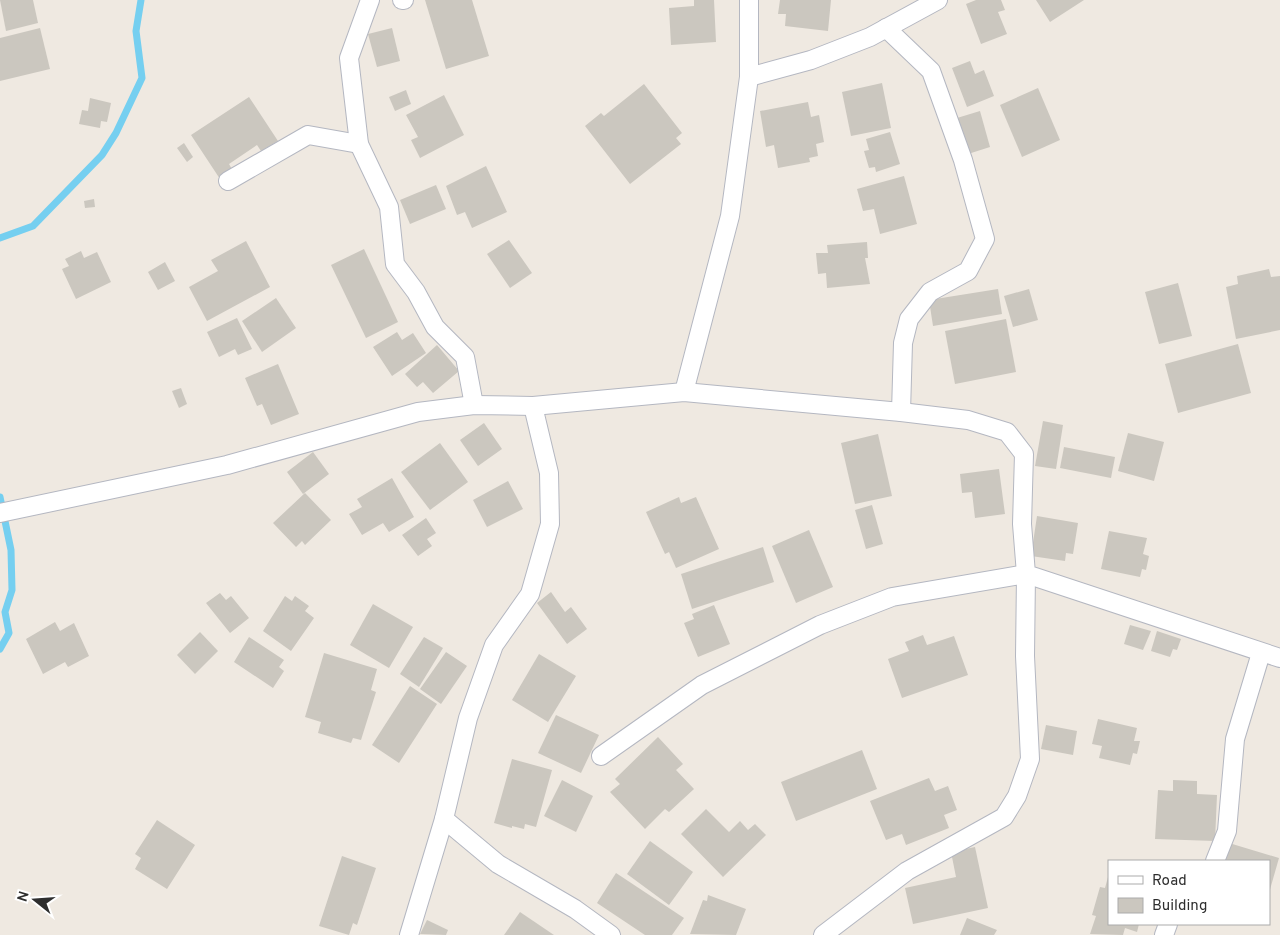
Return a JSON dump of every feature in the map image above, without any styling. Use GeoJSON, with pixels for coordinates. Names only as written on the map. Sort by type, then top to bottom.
{"type":"FeatureCollection","features":[{"type":"Feature","properties":{"kind":"street"},"geometry":{"type":"LineString","coordinates":[[370,0],[349,58],[359,144],[389,207],[396,264],[416,292],[436,327],[465,357],[474,405]]}},
{"type":"Feature","properties":{"kind":"street"},"geometry":{"type":"LineString","coordinates":[[684,392],[730,216],[749,77],[748,0]]}},
{"type":"Feature","properties":{"kind":"street"},"geometry":{"type":"LineString","coordinates":[[749,77],[811,60],[870,37],[938,0]]}},
{"type":"Feature","properties":{"kind":"street"},"geometry":{"type":"LineString","coordinates":[[886,28],[931,70],[963,160],[985,239],[968,271],[930,292],[909,319],[903,343],[901,412]]}},
{"type":"Feature","properties":{"kind":"street"},"geometry":{"type":"LineString","coordinates":[[228,182],[308,135],[359,144]]}},
{"type":"Feature","properties":{"kind":"street"},"geometry":{"type":"LineString","coordinates":[[6,512],[227,465],[418,412],[474,405],[533,406],[684,392],[968,420],[1007,432],[1024,454],[1022,524],[1026,574],[1025,656],[1030,759],[1017,796],[1004,817],[907,871],[823,935]]}},
{"type":"Feature","properties":{"kind":"street"},"geometry":{"type":"LineString","coordinates":[[409,935],[444,819],[468,718],[494,646],[530,594],[550,524],[549,473],[533,406]]}},
{"type":"Feature","properties":{"kind":"street"},"geometry":{"type":"LineString","coordinates":[[601,756],[702,685],[820,625],[892,597],[1026,574],[1280,658]]}},
{"type":"Feature","properties":{"kind":"street"},"geometry":{"type":"LineString","coordinates":[[1215,860],[1227,831],[1235,739],[1261,653]]}},
{"type":"Feature","properties":{"kind":"street"},"geometry":{"type":"LineString","coordinates":[[444,819],[498,864],[575,909],[611,935]]}},
{"type":"Feature","properties":{"kind":"building"},"geometry":{"type":"Polygon","coordinates":[[[0,0],[33,0],[38,23],[6,31],[0,0]]]}},
{"type":"Feature","properties":{"kind":"building"},"geometry":{"type":"Polygon","coordinates":[[[425,0],[472,0],[489,56],[446,69],[425,0]]]}},
{"type":"Feature","properties":{"kind":"building"},"geometry":{"type":"Polygon","coordinates":[[[694,0],[714,0],[716,42],[671,45],[669,8],[694,6],[694,0]]]}},
{"type":"Feature","properties":{"kind":"building"},"geometry":{"type":"Polygon","coordinates":[[[780,0],[831,0],[828,31],[785,26],[786,14],[778,14],[780,0]]]}},
{"type":"Feature","properties":{"kind":"building"},"geometry":{"type":"Polygon","coordinates":[[[976,0],[1001,0],[1005,10],[998,12],[1007,34],[981,44],[966,4],[976,0]]]}},
{"type":"Feature","properties":{"kind":"building"},"geometry":{"type":"Polygon","coordinates":[[[1036,0],[1084,0],[1050,22],[1036,0]]]}},
{"type":"Feature","properties":{"kind":"building"},"geometry":{"type":"Polygon","coordinates":[[[40,28],[50,69],[0,81],[0,38],[40,28]]]}},
{"type":"Feature","properties":{"kind":"building"},"geometry":{"type":"Polygon","coordinates":[[[392,28],[400,61],[377,67],[368,34],[392,28]]]}},
{"type":"Feature","properties":{"kind":"building"},"geometry":{"type":"Polygon","coordinates":[[[970,61],[975,74],[984,70],[994,96],[967,107],[952,68],[970,61]]]}},
{"type":"Feature","properties":{"kind":"building"},"geometry":{"type":"Polygon","coordinates":[[[882,83],[891,128],[851,136],[842,92],[882,83]]]}},
{"type":"Feature","properties":{"kind":"building"},"geometry":{"type":"Polygon","coordinates":[[[644,84],[682,133],[676,138],[681,144],[630,184],[585,126],[601,113],[604,116],[644,84]]]}},
{"type":"Feature","properties":{"kind":"building"},"geometry":{"type":"Polygon","coordinates":[[[1038,88],[1060,140],[1022,157],[1000,105],[1038,88]]]}},
{"type":"Feature","properties":{"kind":"building"},"geometry":{"type":"Polygon","coordinates":[[[406,90],[411,104],[395,111],[389,97],[406,90]]]}},
{"type":"Feature","properties":{"kind":"building"},"geometry":{"type":"Polygon","coordinates":[[[444,95],[464,135],[420,158],[411,140],[418,137],[406,115],[444,95]]]}},
{"type":"Feature","properties":{"kind":"building"},"geometry":{"type":"Polygon","coordinates":[[[249,97],[278,141],[261,151],[257,145],[229,164],[233,171],[220,179],[191,135],[249,97]]]}},
{"type":"Feature","properties":{"kind":"building"},"geometry":{"type":"Polygon","coordinates":[[[90,98],[111,103],[107,122],[101,121],[100,128],[79,124],[82,110],[88,111],[90,98]]]}},
{"type":"Feature","properties":{"kind":"building"},"geometry":{"type":"Polygon","coordinates":[[[808,102],[811,117],[819,115],[824,142],[816,144],[818,156],[809,158],[810,162],[778,168],[774,145],[766,147],[760,111],[808,102]]]}},
{"type":"Feature","properties":{"kind":"building"},"geometry":{"type":"Polygon","coordinates":[[[980,111],[990,147],[968,154],[957,118],[980,111]]]}},
{"type":"Feature","properties":{"kind":"building"},"geometry":{"type":"Polygon","coordinates":[[[890,132],[900,164],[876,172],[875,167],[869,168],[864,151],[869,150],[866,139],[890,132]]]}},
{"type":"Feature","properties":{"kind":"building"},"geometry":{"type":"Polygon","coordinates":[[[184,143],[193,157],[187,162],[177,148],[184,143]]]}},
{"type":"Feature","properties":{"kind":"building"},"geometry":{"type":"Polygon","coordinates":[[[486,166],[507,212],[472,228],[465,212],[457,215],[446,186],[486,166]]]}},
{"type":"Feature","properties":{"kind":"building"},"geometry":{"type":"Polygon","coordinates":[[[904,176],[917,224],[880,234],[874,209],[863,211],[857,189],[904,176]]]}},
{"type":"Feature","properties":{"kind":"building"},"geometry":{"type":"Polygon","coordinates":[[[436,185],[446,209],[410,224],[400,200],[436,185]]]}},
{"type":"Feature","properties":{"kind":"building"},"geometry":{"type":"Polygon","coordinates":[[[94,199],[95,207],[85,208],[84,201],[94,199]]]}},
{"type":"Feature","properties":{"kind":"building"},"geometry":{"type":"Polygon","coordinates":[[[509,240],[532,273],[510,288],[487,254],[509,240]]]}},
{"type":"Feature","properties":{"kind":"building"},"geometry":{"type":"Polygon","coordinates":[[[246,241],[270,287],[207,321],[189,287],[218,271],[211,260],[246,241]]]}},
{"type":"Feature","properties":{"kind":"building"},"geometry":{"type":"Polygon","coordinates":[[[867,242],[868,258],[865,258],[870,284],[827,288],[826,273],[818,274],[816,253],[828,253],[827,245],[867,242]]]}},
{"type":"Feature","properties":{"kind":"building"},"geometry":{"type":"Polygon","coordinates":[[[364,249],[398,322],[366,338],[331,265],[364,249]]]}},
{"type":"Feature","properties":{"kind":"building"},"geometry":{"type":"Polygon","coordinates":[[[81,251],[84,258],[97,252],[111,282],[76,299],[62,269],[69,266],[65,259],[81,251]]]}},
{"type":"Feature","properties":{"kind":"building"},"geometry":{"type":"Polygon","coordinates":[[[165,262],[175,281],[158,290],[148,272],[165,262]]]}},
{"type":"Feature","properties":{"kind":"building"},"geometry":{"type":"Polygon","coordinates":[[[1269,269],[1271,277],[1280,276],[1280,330],[1236,339],[1226,287],[1238,284],[1237,276],[1269,269]]]}},
{"type":"Feature","properties":{"kind":"building"},"geometry":{"type":"Polygon","coordinates":[[[1178,283],[1192,336],[1159,344],[1145,292],[1178,283]]]}},
{"type":"Feature","properties":{"kind":"building"},"geometry":{"type":"Polygon","coordinates":[[[998,289],[1002,314],[933,326],[929,300],[998,289]]]}},
{"type":"Feature","properties":{"kind":"building"},"geometry":{"type":"Polygon","coordinates":[[[1029,289],[1038,320],[1013,327],[1004,296],[1029,289]]]}},
{"type":"Feature","properties":{"kind":"building"},"geometry":{"type":"Polygon","coordinates":[[[276,298],[296,328],[262,352],[242,321],[276,298]]]}},
{"type":"Feature","properties":{"kind":"building"},"geometry":{"type":"Polygon","coordinates":[[[237,318],[252,349],[238,355],[235,349],[219,357],[207,332],[237,318]]]}},
{"type":"Feature","properties":{"kind":"building"},"geometry":{"type":"Polygon","coordinates":[[[1006,319],[1016,372],[955,384],[945,331],[1006,319]]]}},
{"type":"Feature","properties":{"kind":"building"},"geometry":{"type":"Polygon","coordinates":[[[397,332],[402,340],[413,333],[426,353],[392,376],[373,347],[397,332]]]}},
{"type":"Feature","properties":{"kind":"building"},"geometry":{"type":"Polygon","coordinates":[[[1238,344],[1251,393],[1178,413],[1165,364],[1238,344]]]}},
{"type":"Feature","properties":{"kind":"building"},"geometry":{"type":"Polygon","coordinates":[[[437,345],[459,371],[433,393],[423,382],[417,387],[405,374],[437,345]]]}},
{"type":"Feature","properties":{"kind":"building"},"geometry":{"type":"Polygon","coordinates":[[[278,364],[299,414],[271,425],[262,404],[257,406],[245,378],[278,364]]]}},
{"type":"Feature","properties":{"kind":"building"},"geometry":{"type":"Polygon","coordinates":[[[181,388],[187,404],[179,408],[172,391],[181,388]]]}},
{"type":"Feature","properties":{"kind":"building"},"geometry":{"type":"Polygon","coordinates":[[[1043,421],[1063,425],[1056,469],[1035,466],[1043,421]]]}},
{"type":"Feature","properties":{"kind":"building"},"geometry":{"type":"Polygon","coordinates":[[[484,423],[502,449],[478,466],[460,440],[484,423]]]}},
{"type":"Feature","properties":{"kind":"building"},"geometry":{"type":"Polygon","coordinates":[[[1128,433],[1164,442],[1154,481],[1118,471],[1128,433]]]}},
{"type":"Feature","properties":{"kind":"building"},"geometry":{"type":"Polygon","coordinates":[[[878,434],[892,496],[855,504],[841,443],[878,434]]]}},
{"type":"Feature","properties":{"kind":"building"},"geometry":{"type":"Polygon","coordinates":[[[440,443],[468,482],[430,510],[401,472],[440,443]]]}},
{"type":"Feature","properties":{"kind":"building"},"geometry":{"type":"Polygon","coordinates":[[[1064,447],[1115,457],[1111,478],[1060,468],[1064,447]]]}},
{"type":"Feature","properties":{"kind":"building"},"geometry":{"type":"Polygon","coordinates":[[[313,452],[329,474],[303,494],[287,472],[313,452]]]}},
{"type":"Feature","properties":{"kind":"building"},"geometry":{"type":"Polygon","coordinates":[[[999,469],[1005,514],[975,518],[972,492],[962,493],[960,474],[999,469]]]}},
{"type":"Feature","properties":{"kind":"building"},"geometry":{"type":"Polygon","coordinates":[[[392,478],[414,517],[389,532],[383,523],[362,535],[349,514],[362,507],[357,499],[392,478]]]}},
{"type":"Feature","properties":{"kind":"building"},"geometry":{"type":"Polygon","coordinates":[[[508,481],[523,509],[487,527],[473,500],[508,481]]]}},
{"type":"Feature","properties":{"kind":"building"},"geometry":{"type":"Polygon","coordinates":[[[305,493],[331,520],[305,545],[302,541],[296,547],[273,523],[305,493]]]}},
{"type":"Feature","properties":{"kind":"building"},"geometry":{"type":"Polygon","coordinates":[[[679,497],[681,503],[696,497],[719,549],[676,568],[669,552],[665,554],[646,512],[679,497]]]}},
{"type":"Feature","properties":{"kind":"building"},"geometry":{"type":"Polygon","coordinates":[[[872,505],[883,544],[866,549],[855,510],[872,505]]]}},
{"type":"Feature","properties":{"kind":"building"},"geometry":{"type":"Polygon","coordinates":[[[1037,516],[1078,523],[1073,554],[1066,553],[1065,561],[1031,556],[1037,516]]]}},
{"type":"Feature","properties":{"kind":"building"},"geometry":{"type":"Polygon","coordinates":[[[426,518],[436,533],[427,539],[432,546],[418,556],[402,535],[426,518]]]}},
{"type":"Feature","properties":{"kind":"building"},"geometry":{"type":"Polygon","coordinates":[[[809,530],[833,587],[796,603],[772,546],[809,530]]]}},
{"type":"Feature","properties":{"kind":"building"},"geometry":{"type":"Polygon","coordinates":[[[1109,531],[1147,538],[1143,554],[1149,556],[1146,570],[1142,569],[1140,577],[1101,569],[1109,531]]]}},
{"type":"Feature","properties":{"kind":"building"},"geometry":{"type":"Polygon","coordinates":[[[763,547],[774,582],[692,609],[681,574],[763,547]]]}},
{"type":"Feature","properties":{"kind":"building"},"geometry":{"type":"Polygon","coordinates":[[[551,592],[565,612],[571,607],[587,629],[567,644],[537,603],[551,592]]]}},
{"type":"Feature","properties":{"kind":"building"},"geometry":{"type":"Polygon","coordinates":[[[220,593],[226,600],[231,596],[249,618],[230,633],[206,603],[220,593]]]}},
{"type":"Feature","properties":{"kind":"building"},"geometry":{"type":"Polygon","coordinates":[[[285,596],[292,601],[295,596],[309,606],[305,611],[314,618],[291,651],[263,631],[285,596]]]}},
{"type":"Feature","properties":{"kind":"building"},"geometry":{"type":"Polygon","coordinates":[[[373,604],[413,627],[389,668],[350,645],[373,604]]]}},
{"type":"Feature","properties":{"kind":"building"},"geometry":{"type":"Polygon","coordinates":[[[714,605],[730,644],[698,657],[684,623],[694,619],[692,614],[714,605]]]}},
{"type":"Feature","properties":{"kind":"building"},"geometry":{"type":"Polygon","coordinates":[[[55,622],[60,631],[74,623],[89,656],[68,667],[65,662],[43,674],[26,639],[55,622]]]}},
{"type":"Feature","properties":{"kind":"building"},"geometry":{"type":"Polygon","coordinates":[[[1130,625],[1151,631],[1143,650],[1124,644],[1130,625]]]}},
{"type":"Feature","properties":{"kind":"building"},"geometry":{"type":"Polygon","coordinates":[[[1157,631],[1181,639],[1177,650],[1173,649],[1170,657],[1151,651],[1157,631]]]}},
{"type":"Feature","properties":{"kind":"building"},"geometry":{"type":"Polygon","coordinates":[[[200,632],[218,651],[195,674],[177,655],[200,632]]]}},
{"type":"Feature","properties":{"kind":"building"},"geometry":{"type":"Polygon","coordinates":[[[923,635],[927,645],[954,636],[968,675],[902,698],[888,659],[909,651],[905,642],[923,635]]]}},
{"type":"Feature","properties":{"kind":"building"},"geometry":{"type":"Polygon","coordinates":[[[249,637],[284,660],[279,667],[284,671],[273,688],[234,662],[249,637]]]}},
{"type":"Feature","properties":{"kind":"building"},"geometry":{"type":"Polygon","coordinates":[[[424,637],[443,648],[419,687],[400,674],[424,637]]]}},
{"type":"Feature","properties":{"kind":"building"},"geometry":{"type":"Polygon","coordinates":[[[446,652],[467,666],[441,704],[420,689],[446,652]]]}},
{"type":"Feature","properties":{"kind":"building"},"geometry":{"type":"Polygon","coordinates":[[[324,653],[377,669],[371,690],[376,692],[361,740],[353,738],[351,743],[318,733],[321,722],[305,717],[324,653]]]}},
{"type":"Feature","properties":{"kind":"building"},"geometry":{"type":"Polygon","coordinates":[[[539,654],[576,676],[548,722],[512,700],[539,654]]]}},
{"type":"Feature","properties":{"kind":"building"},"geometry":{"type":"Polygon","coordinates":[[[410,686],[437,704],[399,763],[372,745],[410,686]]]}},
{"type":"Feature","properties":{"kind":"building"},"geometry":{"type":"Polygon","coordinates":[[[556,715],[599,735],[581,773],[538,753],[556,715]]]}},
{"type":"Feature","properties":{"kind":"building"},"geometry":{"type":"Polygon","coordinates":[[[1098,719],[1137,728],[1134,741],[1140,741],[1137,754],[1133,753],[1130,765],[1099,758],[1102,746],[1092,744],[1098,719]]]}},
{"type":"Feature","properties":{"kind":"building"},"geometry":{"type":"Polygon","coordinates":[[[1046,725],[1077,731],[1073,755],[1041,749],[1046,725]]]}},
{"type":"Feature","properties":{"kind":"building"},"geometry":{"type":"Polygon","coordinates":[[[658,737],[683,764],[676,770],[694,789],[669,812],[665,809],[645,829],[610,792],[620,784],[615,779],[658,737]]]}},
{"type":"Feature","properties":{"kind":"building"},"geometry":{"type":"Polygon","coordinates":[[[862,750],[877,789],[796,821],[781,782],[862,750]]]}},
{"type":"Feature","properties":{"kind":"building"},"geometry":{"type":"Polygon","coordinates":[[[512,759],[552,770],[536,827],[525,824],[524,829],[512,826],[512,828],[494,823],[512,759]]]}},
{"type":"Feature","properties":{"kind":"building"},"geometry":{"type":"Polygon","coordinates":[[[929,778],[935,791],[948,786],[957,810],[944,815],[949,828],[906,845],[902,834],[886,840],[870,801],[929,778]]]}},
{"type":"Feature","properties":{"kind":"building"},"geometry":{"type":"Polygon","coordinates":[[[562,780],[593,796],[576,832],[544,816],[562,780]]]}},
{"type":"Feature","properties":{"kind":"building"},"geometry":{"type":"Polygon","coordinates":[[[1173,780],[1197,781],[1197,794],[1217,795],[1215,841],[1155,839],[1158,790],[1173,791],[1173,780]]]}},
{"type":"Feature","properties":{"kind":"building"},"geometry":{"type":"Polygon","coordinates":[[[706,809],[729,832],[740,821],[748,830],[755,824],[766,835],[723,877],[681,834],[706,809]]]}},
{"type":"Feature","properties":{"kind":"building"},"geometry":{"type":"Polygon","coordinates":[[[157,820],[195,845],[167,889],[135,869],[141,858],[135,854],[157,820]]]}},
{"type":"Feature","properties":{"kind":"building"},"geometry":{"type":"Polygon","coordinates":[[[650,841],[693,872],[669,905],[627,874],[650,841]]]}},
{"type":"Feature","properties":{"kind":"building"},"geometry":{"type":"Polygon","coordinates":[[[1229,843],[1279,858],[1270,890],[1270,860],[1220,860],[1229,843]]]}},
{"type":"Feature","properties":{"kind":"building"},"geometry":{"type":"Polygon","coordinates":[[[975,847],[988,908],[913,924],[905,888],[956,877],[951,852],[975,847]]]}},
{"type":"Feature","properties":{"kind":"building"},"geometry":{"type":"Polygon","coordinates":[[[342,856],[376,868],[357,925],[353,923],[349,935],[319,926],[342,856]]]}},
{"type":"Feature","properties":{"kind":"building"},"geometry":{"type":"Polygon","coordinates":[[[616,873],[684,918],[672,935],[645,935],[597,903],[616,873]]]}},
{"type":"Feature","properties":{"kind":"building"},"geometry":{"type":"Polygon","coordinates":[[[1108,877],[1108,925],[1139,925],[1137,932],[1125,928],[1123,935],[1090,934],[1096,916],[1092,915],[1100,887],[1105,888],[1108,877]]]}},
{"type":"Feature","properties":{"kind":"building"},"geometry":{"type":"Polygon","coordinates":[[[708,895],[746,909],[736,935],[690,934],[703,900],[707,901],[708,895]]]}},
{"type":"Feature","properties":{"kind":"building"},"geometry":{"type":"Polygon","coordinates":[[[520,912],[554,935],[504,935],[520,912]]]}},
{"type":"Feature","properties":{"kind":"building"},"geometry":{"type":"Polygon","coordinates":[[[967,918],[997,930],[994,935],[960,935],[967,918]]]}},
{"type":"Feature","properties":{"kind":"building"},"geometry":{"type":"Polygon","coordinates":[[[427,920],[448,930],[446,935],[420,934],[427,920]]]}},
{"type":"Feature","properties":{"kind":"waterway"},"geometry":{"type":"LineString","coordinates":[[0,238],[33,226],[102,155],[116,133],[142,78],[136,31],[141,0]]}},
{"type":"Feature","properties":{"kind":"waterway"},"geometry":{"type":"LineString","coordinates":[[0,497],[11,550],[12,590],[5,612],[9,633],[0,649]]}}]}
